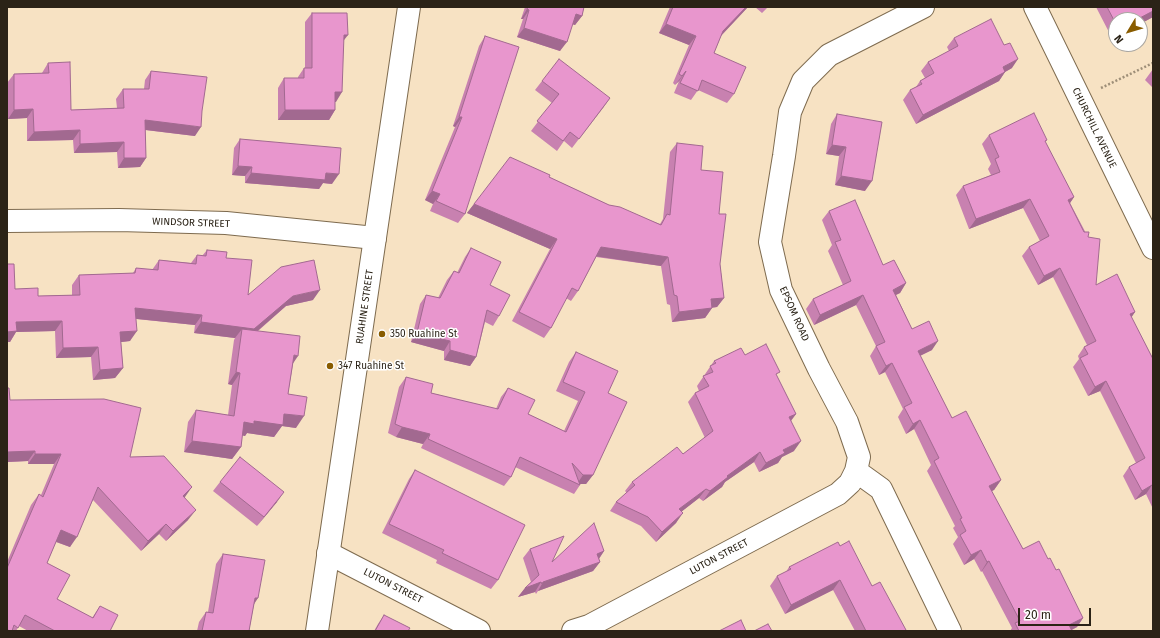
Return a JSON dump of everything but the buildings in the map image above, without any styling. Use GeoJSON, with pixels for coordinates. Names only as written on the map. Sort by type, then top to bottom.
{"type":"FeatureCollection","features":[{"type":"Feature","properties":{"kind":"street","name":"RUAHINE STREET"},"geometry":{"type":"LineString","coordinates":[[317,631],[409,7]]}},
{"type":"Feature","properties":{"kind":"street","name":"EPSOM ROAD"},"geometry":{"type":"LineString","coordinates":[[856,471],[859,457],[847,422],[819,369],[781,290],[770,242],[790,112],[802,81],[829,55],[923,7]]}},
{"type":"Feature","properties":{"kind":"street","name":"CHURCHILL AVENUE"},"geometry":{"type":"LineString","coordinates":[[1035,7],[1153,248]]}},
{"type":"Feature","properties":{"kind":"street","name":"WINDSOR STREET"},"geometry":{"type":"LineString","coordinates":[[7,221],[119,220],[226,223],[375,238]]}},
{"type":"Feature","properties":{"kind":"street","name":"LUTON STREET"},"geometry":{"type":"LineString","coordinates":[[573,631],[589,626],[838,494],[850,483],[856,471]]}},
{"type":"Feature","properties":{"kind":"street"},"geometry":{"type":"LineString","coordinates":[[856,471],[881,490],[950,631]]}},
{"type":"Feature","properties":{"kind":"street","name":"LUTON STREET"},"geometry":{"type":"LineString","coordinates":[[328,553],[480,631]]}},
{"type":"Feature","properties":{"kind":"path"},"geometry":{"type":"LineString","coordinates":[[1079,98],[1153,63]]}},
{"type":"Feature","properties":{"kind":"place","name":"350 Ruahine St"},"geometry":{"type":"Point","coordinates":[382,334]}},
{"type":"Feature","properties":{"kind":"place","name":"347 Ruahine St"},"geometry":{"type":"Point","coordinates":[330,366]}}]}
